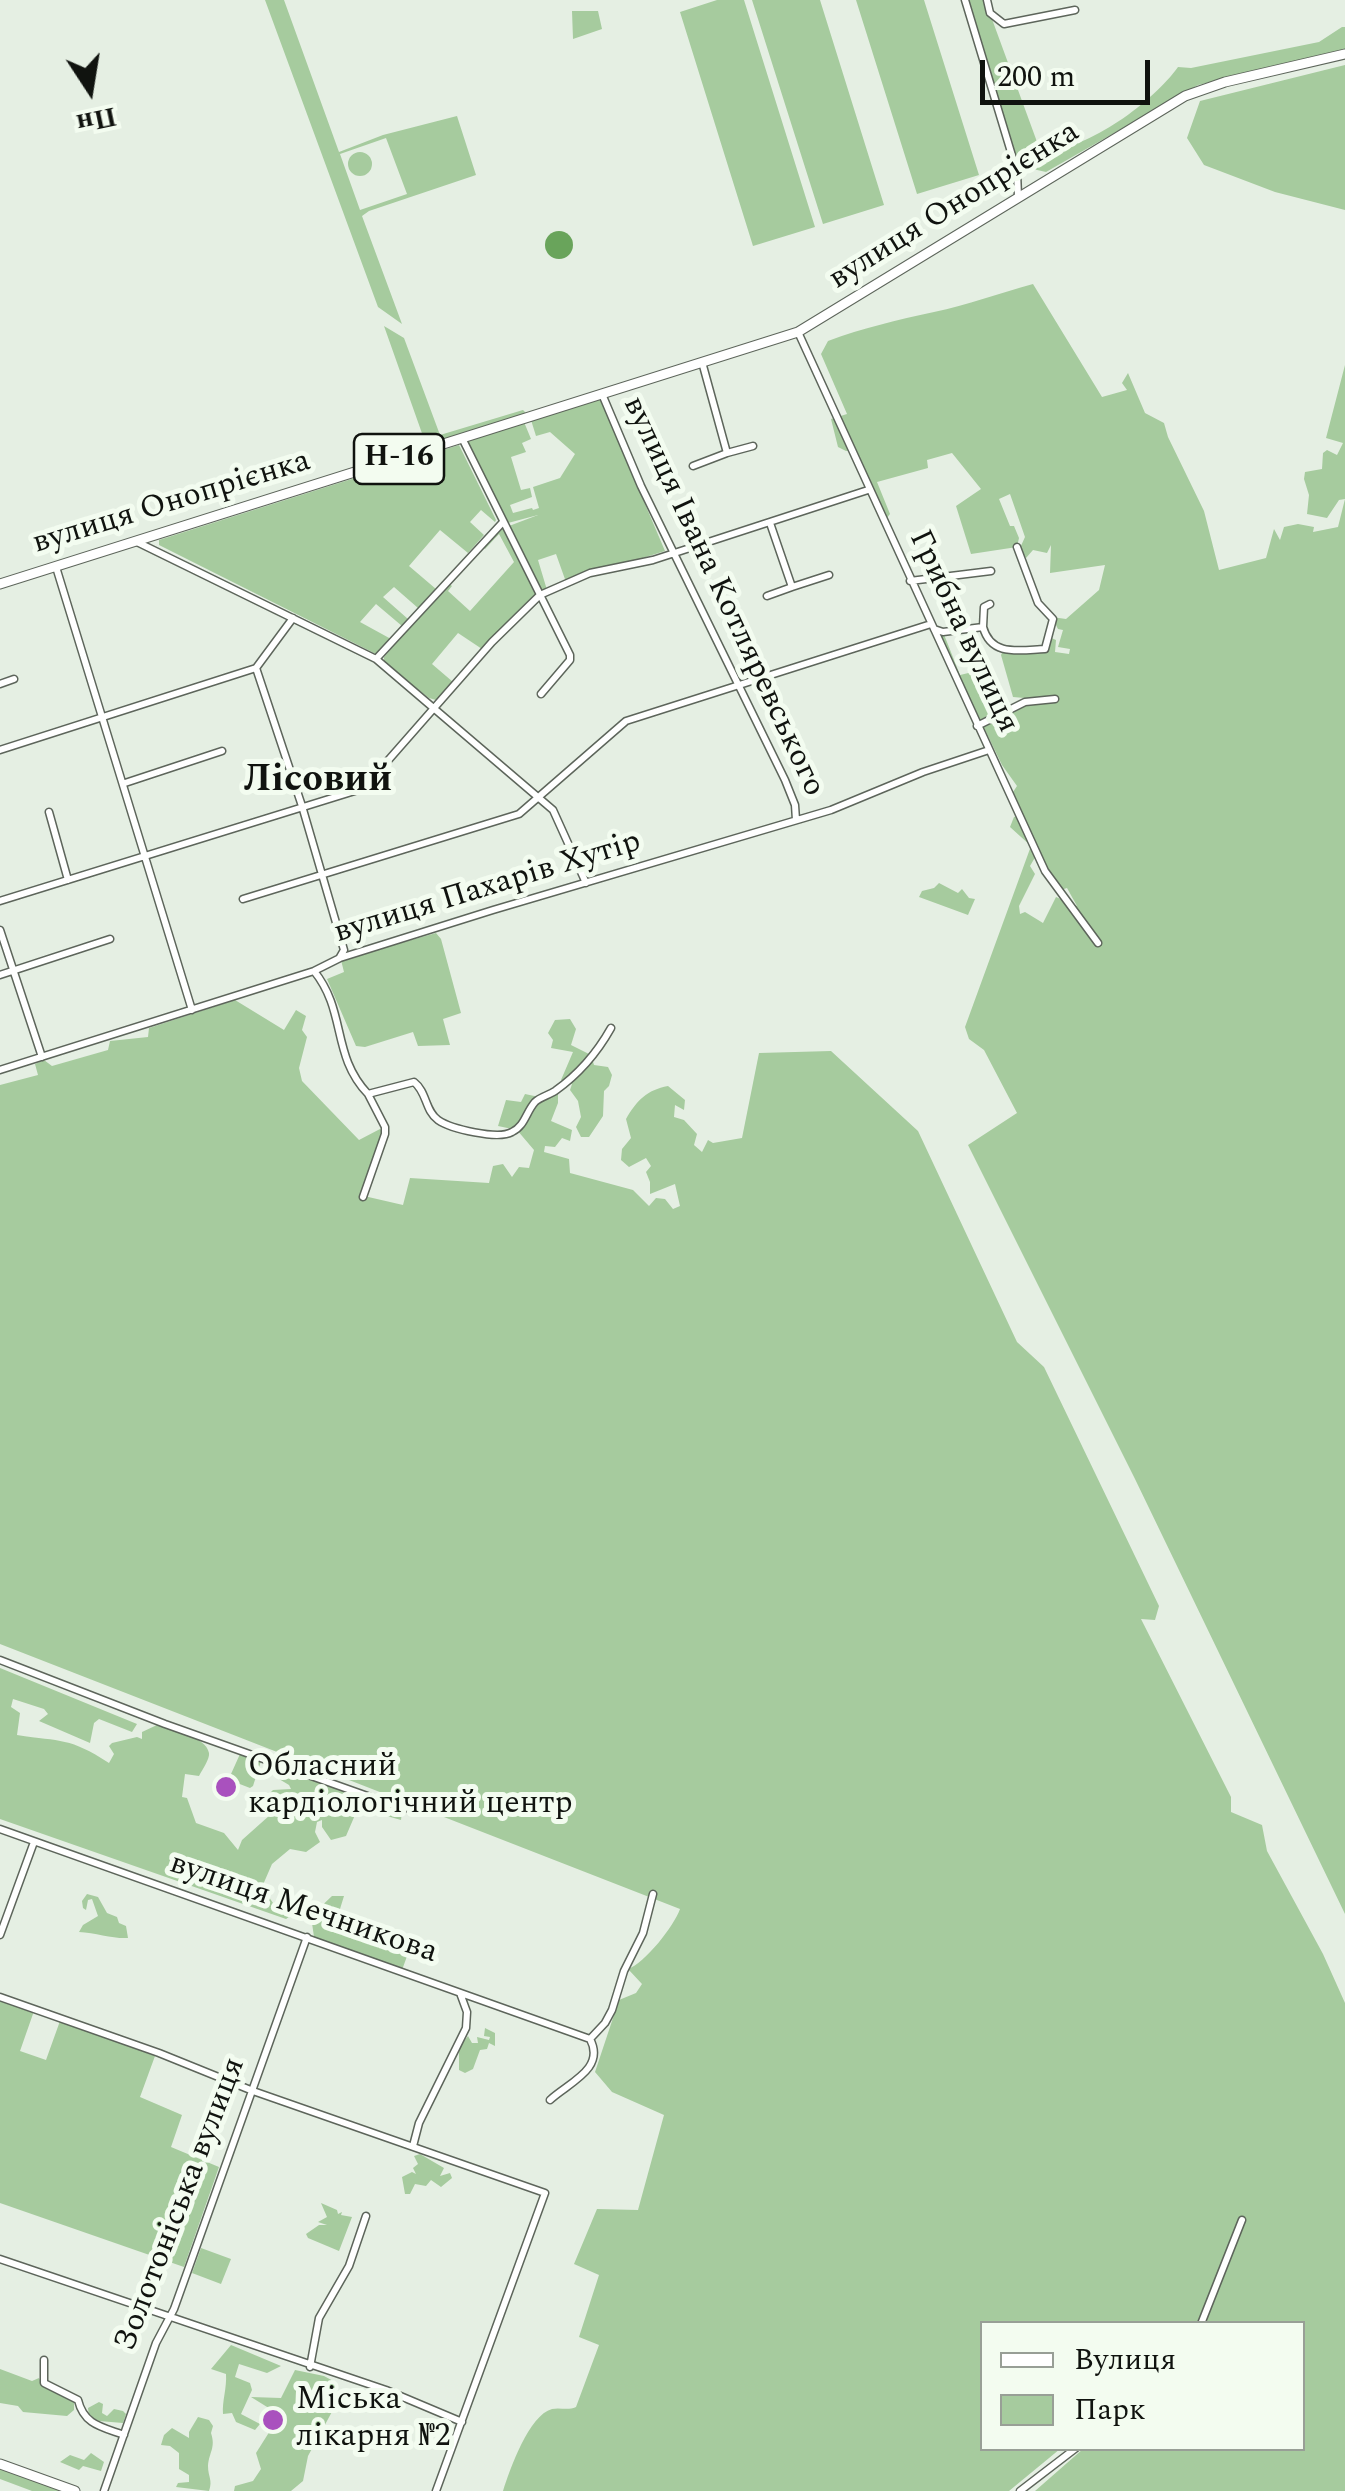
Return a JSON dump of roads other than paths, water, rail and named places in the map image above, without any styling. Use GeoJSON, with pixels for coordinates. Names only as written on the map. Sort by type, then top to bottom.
{"type":"FeatureCollection","features":[{"type":"Feature","properties":{"kind":"main road","name":"вулиця Онопрієнка"},"geometry":{"type":"LineString","coordinates":[[0,584],[798,332],[1196,91],[1345,54]]}},
{"type":"Feature","properties":{"kind":"main road"},"geometry":{"type":"LineString","coordinates":[[0,2464],[75,2491]]}},
{"type":"Feature","properties":{"kind":"street"},"geometry":{"type":"LineString","coordinates":[[965,0],[1017,172],[1018,196]]}},
{"type":"Feature","properties":{"kind":"street"},"geometry":{"type":"LineString","coordinates":[[987,0],[990,13],[1004,24],[1075,10]]}},
{"type":"Feature","properties":{"kind":"street","name":"Грибна вулиця"},"geometry":{"type":"LineString","coordinates":[[798,332],[910,581],[941,636],[976,726],[1045,871],[1098,943]]}},
{"type":"Feature","properties":{"kind":"street"},"geometry":{"type":"LineString","coordinates":[[702,362],[728,453]]}},
{"type":"Feature","properties":{"kind":"street","name":"вулиця Івана Котляревського"},"geometry":{"type":"LineString","coordinates":[[602,394],[672,552],[785,780],[795,805],[796,820]]}},
{"type":"Feature","properties":{"kind":"street"},"geometry":{"type":"LineString","coordinates":[[462,438],[570,660],[542,694]]}},
{"type":"Feature","properties":{"kind":"street"},"geometry":{"type":"LineString","coordinates":[[693,466],[753,446]]}},
{"type":"Feature","properties":{"kind":"street"},"geometry":{"type":"LineString","coordinates":[[0,900],[358,790],[492,642],[540,596],[590,573],[620,569],[868,490]]}},
{"type":"Feature","properties":{"kind":"street"},"geometry":{"type":"LineString","coordinates":[[376,659],[503,522]]}},
{"type":"Feature","properties":{"kind":"street"},"geometry":{"type":"LineString","coordinates":[[770,522],[792,588]]}},
{"type":"Feature","properties":{"kind":"street"},"geometry":{"type":"LineString","coordinates":[[136,541],[376,659],[556,815],[586,883]]}},
{"type":"Feature","properties":{"kind":"street"},"geometry":{"type":"LineString","coordinates":[[990,604],[984,607],[983,627],[986,639],[995,648],[1045,649],[1053,619],[1038,602],[1018,548]]}},
{"type":"Feature","properties":{"kind":"street"},"geometry":{"type":"LineString","coordinates":[[56,566],[192,1010]]}},
{"type":"Feature","properties":{"kind":"street"},"geometry":{"type":"LineString","coordinates":[[910,581],[991,571]]}},
{"type":"Feature","properties":{"kind":"street"},"geometry":{"type":"LineString","coordinates":[[767,596],[830,575]]}},
{"type":"Feature","properties":{"kind":"street"},"geometry":{"type":"LineString","coordinates":[[0,750],[256,668],[293,618]]}},
{"type":"Feature","properties":{"kind":"street"},"geometry":{"type":"LineString","coordinates":[[243,900],[510,818],[538,799],[624,722],[932,626]]}},
{"type":"Feature","properties":{"kind":"street"},"geometry":{"type":"LineString","coordinates":[[941,636],[983,627]]}},
{"type":"Feature","properties":{"kind":"street"},"geometry":{"type":"LineString","coordinates":[[256,668],[323,874],[344,950],[340,958]]}},
{"type":"Feature","properties":{"kind":"street"},"geometry":{"type":"LineString","coordinates":[[0,684],[14,679]]}},
{"type":"Feature","properties":{"kind":"street"},"geometry":{"type":"LineString","coordinates":[[976,726],[1025,702],[1055,700]]}},
{"type":"Feature","properties":{"kind":"street","name":"вулиця Пахарів Хутір"},"geometry":{"type":"LineString","coordinates":[[0,1070],[314,972],[340,958],[796,820],[989,750]]}},
{"type":"Feature","properties":{"kind":"street"},"geometry":{"type":"LineString","coordinates":[[125,783],[222,751]]}},
{"type":"Feature","properties":{"kind":"street"},"geometry":{"type":"LineString","coordinates":[[50,812],[68,880]]}},
{"type":"Feature","properties":{"kind":"street"},"geometry":{"type":"LineString","coordinates":[[0,930],[42,1057]]}},
{"type":"Feature","properties":{"kind":"street"},"geometry":{"type":"LineString","coordinates":[[0,975],[110,939]]}},
{"type":"Feature","properties":{"kind":"street"},"geometry":{"type":"LineString","coordinates":[[314,972],[330,994],[352,1077],[368,1094],[385,1127],[364,1197]]}},
{"type":"Feature","properties":{"kind":"street"},"geometry":{"type":"LineString","coordinates":[[368,1094],[414,1082],[420,1086],[432,1115],[442,1123],[493,1136],[508,1135],[517,1130],[536,1102],[558,1089],[596,1055],[611,1028]]}},
{"type":"Feature","properties":{"kind":"street"},"geometry":{"type":"LineString","coordinates":[[0,1660],[404,1809]]}},
{"type":"Feature","properties":{"kind":"street","name":"вулиця Мечникова"},"geometry":{"type":"LineString","coordinates":[[0,1829],[590,2039]]}},
{"type":"Feature","properties":{"kind":"street"},"geometry":{"type":"LineString","coordinates":[[0,1935],[34,1842]]}},
{"type":"Feature","properties":{"kind":"street"},"geometry":{"type":"LineString","coordinates":[[550,2100],[587,2072],[594,2056],[590,2039],[606,2023],[612,2010],[654,1894]]}},
{"type":"Feature","properties":{"kind":"street","name":"Золотоніська вулиця"},"geometry":{"type":"LineString","coordinates":[[104,2491],[307,1937]]}},
{"type":"Feature","properties":{"kind":"street"},"geometry":{"type":"LineString","coordinates":[[413,2147],[425,2109],[466,2028],[467,2012],[459,1992]]}},
{"type":"Feature","properties":{"kind":"street"},"geometry":{"type":"LineString","coordinates":[[0,1997],[159,2052],[253,2092],[545,2193],[436,2491]]}},
{"type":"Feature","properties":{"kind":"street"},"geometry":{"type":"LineString","coordinates":[[310,2367],[318,2318],[350,2266],[366,2216]]}},
{"type":"Feature","properties":{"kind":"street"},"geometry":{"type":"LineString","coordinates":[[1202,2321],[1242,2220]]}},
{"type":"Feature","properties":{"kind":"street"},"geometry":{"type":"LineString","coordinates":[[0,2259],[386,2390],[462,2422]]}},
{"type":"Feature","properties":{"kind":"street"},"geometry":{"type":"LineString","coordinates":[[44,2360],[44,2383],[78,2400],[85,2418],[92,2424],[124,2436]]}},
{"type":"Feature","properties":{"kind":"street"},"geometry":{"type":"LineString","coordinates":[[1020,2491],[1072,2451]]}},
{"type":"Feature","properties":{"kind":"place","name":"Обласний кардіологічний центр"},"geometry":{"type":"Point","coordinates":[226,1787]}},
{"type":"Feature","properties":{"kind":"place","name":"Міська лікарня №2"},"geometry":{"type":"Point","coordinates":[273,2420]}},
{"type":"Feature","properties":{"kind":"district","name":"Лісовий"},"geometry":{"type":"Point","coordinates":[318,783]}}]}
